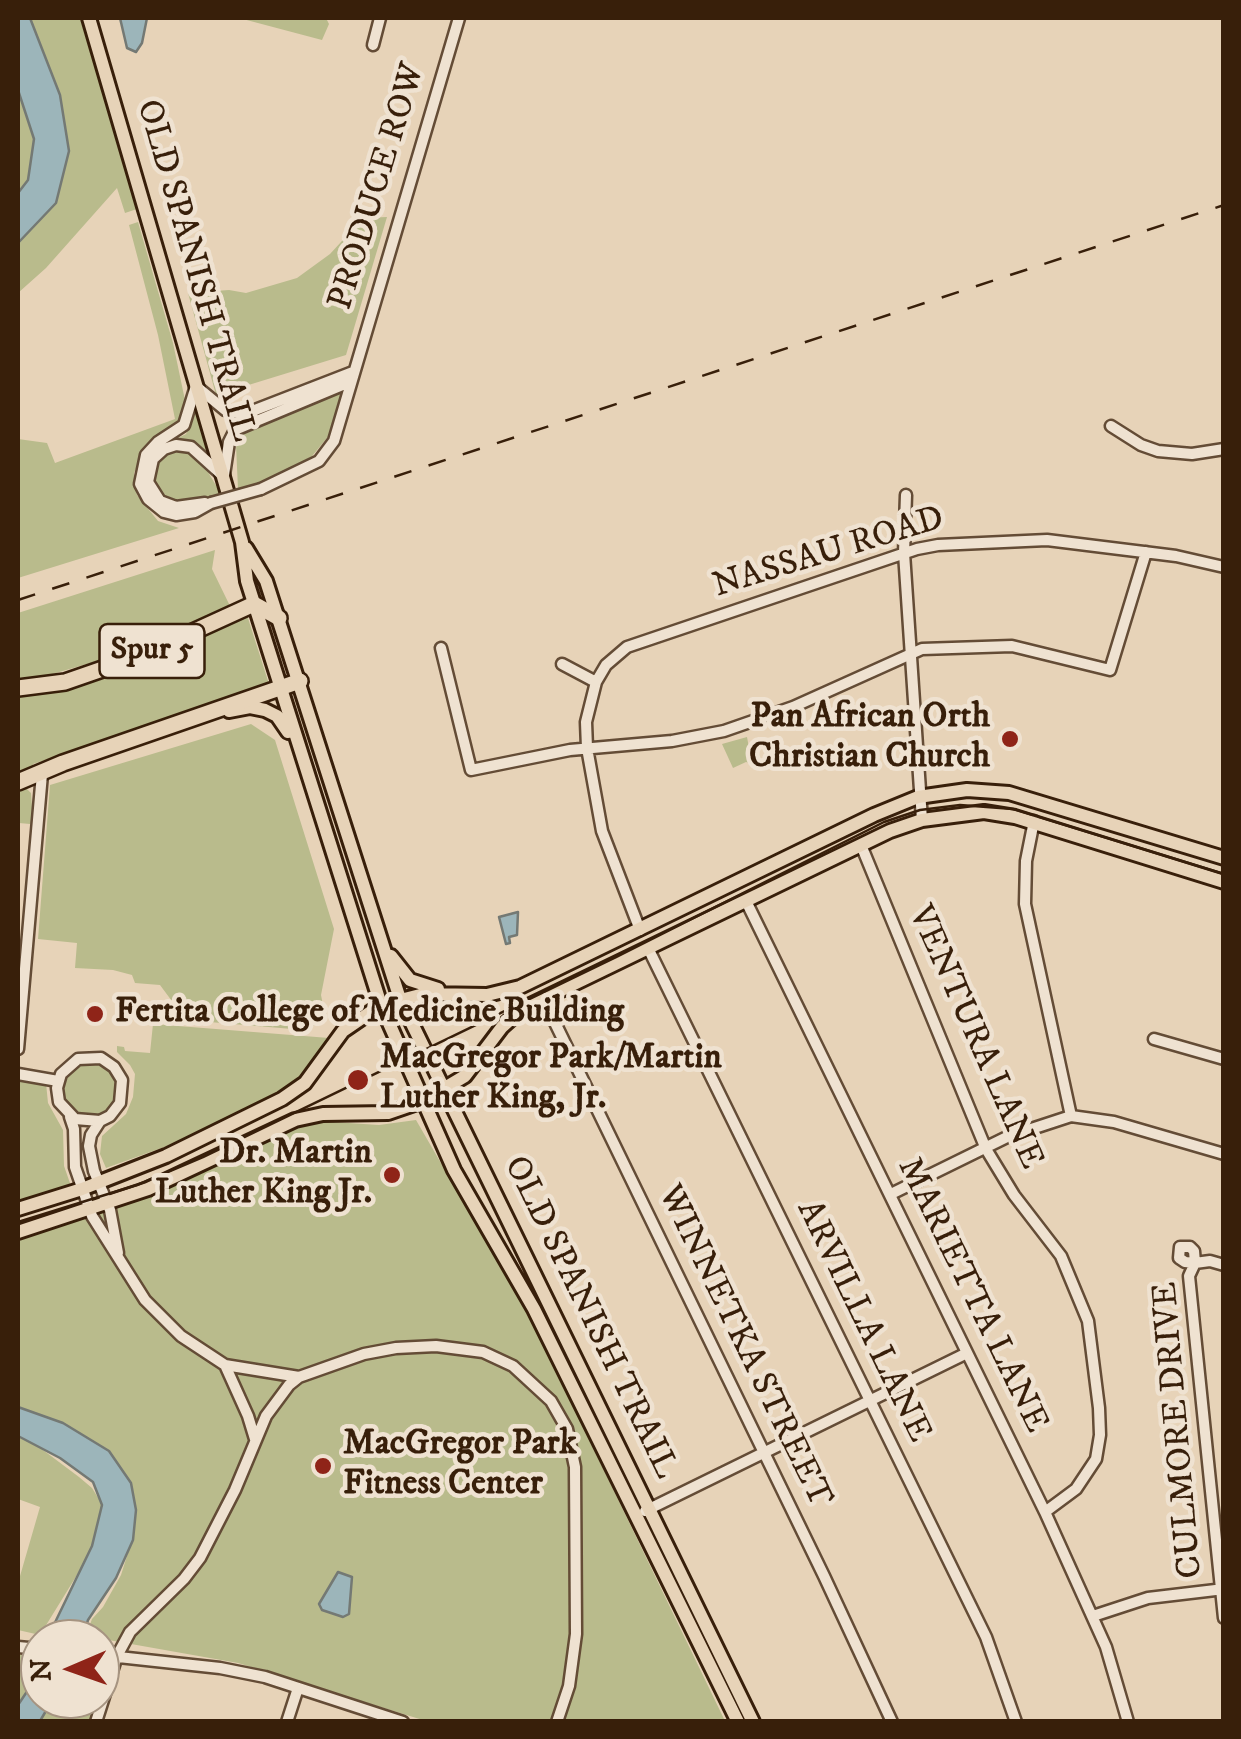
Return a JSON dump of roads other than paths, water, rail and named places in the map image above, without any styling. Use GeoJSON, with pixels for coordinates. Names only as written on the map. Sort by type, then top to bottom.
{"type":"FeatureCollection","features":[{"type":"Feature","properties":{"kind":"highway"},"geometry":{"type":"LineString","coordinates":[[254,604],[278,618]]}},
{"type":"Feature","properties":{"kind":"highway","name":"Spur 5"},"geometry":{"type":"LineString","coordinates":[[18,688],[65,682],[140,656],[254,604]]}},
{"type":"Feature","properties":{"kind":"highway","name":"Spur 5"},"geometry":{"type":"LineString","coordinates":[[30,778],[63,762],[300,682]]}},
{"type":"Feature","properties":{"kind":"main road","name":"OLD SPANISH TRAIL"},"geometry":{"type":"LineString","coordinates":[[89,18],[224,476],[242,542],[247,582],[381,1004],[454,1170],[534,1308],[738,1722]]}},
{"type":"Feature","properties":{"kind":"main road","name":"OLD SPANISH TRAIL"},"geometry":{"type":"LineString","coordinates":[[242,542],[266,581],[400,998],[753,1722]]}},
{"type":"Feature","properties":{"kind":"main road"},"geometry":{"type":"LineString","coordinates":[[216,712],[250,707],[277,716],[305,771]]}},
{"type":"Feature","properties":{"kind":"main road"},"geometry":{"type":"LineString","coordinates":[[18,1209],[166,1156],[282,1100],[305,1083],[343,1031],[381,1004],[439,993],[480,996],[520,987],[918,797],[967,790],[1009,792],[1224,858]]}},
{"type":"Feature","properties":{"kind":"main road"},"geometry":{"type":"LineString","coordinates":[[18,1232],[107,1205],[295,1120],[322,1114],[388,1113],[423,1101],[472,1068],[512,1018],[543,998],[922,820],[984,812],[1034,821],[1224,882]]}},
{"type":"Feature","properties":{"kind":"main road"},"geometry":{"type":"LineString","coordinates":[[384,948],[410,980],[480,996]]}},
{"type":"Feature","properties":{"kind":"street"},"geometry":{"type":"LineString","coordinates":[[372,44],[380,18]]}},
{"type":"Feature","properties":{"kind":"street","name":"PRODUCE ROW"},"geometry":{"type":"LineString","coordinates":[[224,476],[190,447],[176,445],[152,459],[148,482],[160,500],[176,507],[212,503],[261,489],[319,461],[334,440],[459,18]]}},
{"type":"Feature","properties":{"kind":"street"},"geometry":{"type":"LineString","coordinates":[[196,386],[225,410],[237,413],[352,376]]}},
{"type":"Feature","properties":{"kind":"street"},"geometry":{"type":"LineString","coordinates":[[224,476],[229,442],[235,430],[352,376]]}},
{"type":"Feature","properties":{"kind":"street","name":"PRODUCE ROW"},"geometry":{"type":"LineString","coordinates":[[196,386],[184,425],[146,455],[140,484],[148,499],[164,512],[196,512],[212,503]]}},
{"type":"Feature","properties":{"kind":"street"},"geometry":{"type":"LineString","coordinates":[[1111,426],[1126,438],[1158,450],[1192,454],[1224,449]]}},
{"type":"Feature","properties":{"kind":"street"},"geometry":{"type":"LineString","coordinates":[[906,495],[904,553],[922,820]]}},
{"type":"Feature","properties":{"kind":"street","name":"NASSAU ROAD"},"geometry":{"type":"LineString","coordinates":[[596,682],[618,654],[641,641],[904,553],[976,540],[1030,540],[1146,552],[1224,567]]}},
{"type":"Feature","properties":{"kind":"street"},"geometry":{"type":"LineString","coordinates":[[440,648],[471,770],[588,748],[672,741],[724,731],[793,706],[910,653],[947,646],[1012,646],[1110,670],[1146,552]]}},
{"type":"Feature","properties":{"kind":"street"},"geometry":{"type":"LineString","coordinates":[[562,664],[596,682],[588,704],[588,748],[602,831],[640,930]]}},
{"type":"Feature","properties":{"kind":"street"},"geometry":{"type":"LineString","coordinates":[[18,1050],[36,822],[30,778]]}},
{"type":"Feature","properties":{"kind":"street"},"geometry":{"type":"LineString","coordinates":[[1034,821],[1026,861],[1025,904],[1071,1116]]}},
{"type":"Feature","properties":{"kind":"street","name":"VENTURA LANE"},"geometry":{"type":"LineString","coordinates":[[862,845],[986,1149],[1014,1196],[1061,1256],[1080,1296],[1094,1348],[1100,1434],[1096,1459],[1076,1490],[1046,1512]]}},
{"type":"Feature","properties":{"kind":"street","name":"MARIETTA LANE"},"geometry":{"type":"LineString","coordinates":[[746,902],[1046,1512],[1093,1616],[1128,1722]]}},
{"type":"Feature","properties":{"kind":"street","name":"ARVILLA LANE"},"geometry":{"type":"LineString","coordinates":[[650,950],[986,1637],[1016,1722]]}},
{"type":"Feature","properties":{"kind":"street","name":"WINNETKA STREET"},"geometry":{"type":"LineString","coordinates":[[543,998],[892,1722]]}},
{"type":"Feature","properties":{"kind":"street"},"geometry":{"type":"LineString","coordinates":[[1154,1039],[1224,1060]]}},
{"type":"Feature","properties":{"kind":"street"},"geometry":{"type":"LineString","coordinates":[[119,1258],[89,1146],[100,1121],[116,1110],[122,1096],[122,1080],[114,1067],[101,1058],[86,1056],[71,1062],[58,1081],[59,1102],[74,1129],[75,1167],[90,1211],[130,1282],[162,1319],[224,1365],[299,1377],[382,1350],[453,1346],[484,1352],[514,1366],[551,1401],[566,1428],[575,1467],[574,1651],[570,1686],[557,1722]]}},
{"type":"Feature","properties":{"kind":"street"},"geometry":{"type":"LineString","coordinates":[[18,1074],[58,1081]]}},
{"type":"Feature","properties":{"kind":"street"},"geometry":{"type":"LineString","coordinates":[[70,1116],[100,1121]]}},
{"type":"Feature","properties":{"kind":"street"},"geometry":{"type":"LineString","coordinates":[[891,1194],[1030,1127],[1071,1116],[1114,1122],[1224,1154]]}},
{"type":"Feature","properties":{"kind":"street","name":"CULMORE DRIVE"},"geometry":{"type":"LineString","coordinates":[[1180,1247],[1179,1258],[1194,1263],[1189,1276],[1224,1618]]}},
{"type":"Feature","properties":{"kind":"street"},"geometry":{"type":"LineString","coordinates":[[1194,1263],[1224,1265]]}},
{"type":"Feature","properties":{"kind":"street"},"geometry":{"type":"LineString","coordinates":[[634,1516],[967,1353]]}},
{"type":"Feature","properties":{"kind":"street"},"geometry":{"type":"LineString","coordinates":[[224,1365],[248,1416],[254,1439]]}},
{"type":"Feature","properties":{"kind":"street"},"geometry":{"type":"LineString","coordinates":[[120,1650],[130,1632],[195,1566],[212,1538],[254,1439],[274,1404],[299,1377]]}},
{"type":"Feature","properties":{"kind":"street"},"geometry":{"type":"LineString","coordinates":[[1093,1616],[1148,1598],[1222,1589]]}},
{"type":"Feature","properties":{"kind":"street"},"geometry":{"type":"LineString","coordinates":[[120,1656],[220,1668],[403,1722]]}},
{"type":"Feature","properties":{"kind":"street"},"geometry":{"type":"LineString","coordinates":[[287,1722],[298,1688]]}},
{"type":"Feature","properties":{"kind":"water"},"geometry":{"type":"Polygon","coordinates":[[[18,18],[30,18],[60,95],[69,151],[56,203],[18,243],[18,193],[28,180],[34,139],[18,90],[18,18]]]}},
{"type":"Feature","properties":{"kind":"water"},"geometry":{"type":"Polygon","coordinates":[[[120,18],[147,18],[136,52],[127,48],[120,18]]]}},
{"type":"Feature","properties":{"kind":"water"},"geometry":{"type":"Polygon","coordinates":[[[518,912],[517,935],[509,937],[510,943],[506,944],[499,917],[518,912]]]}},
{"type":"Feature","properties":{"kind":"water"},"geometry":{"type":"Polygon","coordinates":[[[18,1407],[63,1423],[109,1451],[131,1483],[136,1510],[133,1540],[116,1578],[89,1619],[57,1619],[92,1546],[102,1505],[93,1482],[60,1458],[18,1436],[18,1407]]]}},
{"type":"Feature","properties":{"kind":"water"},"geometry":{"type":"Polygon","coordinates":[[[338,1572],[352,1577],[349,1614],[343,1617],[322,1610],[319,1604],[338,1572]]]}},
{"type":"Feature","properties":{"kind":"water"},"geometry":{"type":"Polygon","coordinates":[[[20,1702],[20,1719],[40,1721],[18,1721],[20,1702]]]}},
{"type":"Feature","properties":{"kind":"tram line"},"geometry":{"type":"LineString","coordinates":[[18,1222],[137,1185],[203,1157],[884,822],[920,810],[960,805],[1013,809],[1224,874]]}},
{"type":"Feature","properties":{"kind":"railway"},"geometry":{"type":"LineString","coordinates":[[18,600],[1224,205]]}},
{"type":"Feature","properties":{"kind":"place","name":"Pan African Orth Christian Church"},"geometry":{"type":"Point","coordinates":[1010,739]}},
{"type":"Feature","properties":{"kind":"place","name":"Fertita College of Medicine Building"},"geometry":{"type":"Point","coordinates":[95,1014]}},
{"type":"Feature","properties":{"kind":"place","name":"MacGregor Park/Martin Luther King, Jr."},"geometry":{"type":"Point","coordinates":[358,1080]}},
{"type":"Feature","properties":{"kind":"place","name":"Dr. Martin Luther King Jr."},"geometry":{"type":"Point","coordinates":[392,1175]}},
{"type":"Feature","properties":{"kind":"place","name":"MacGregor Park Fitness Center"},"geometry":{"type":"Point","coordinates":[323,1466]}}]}
